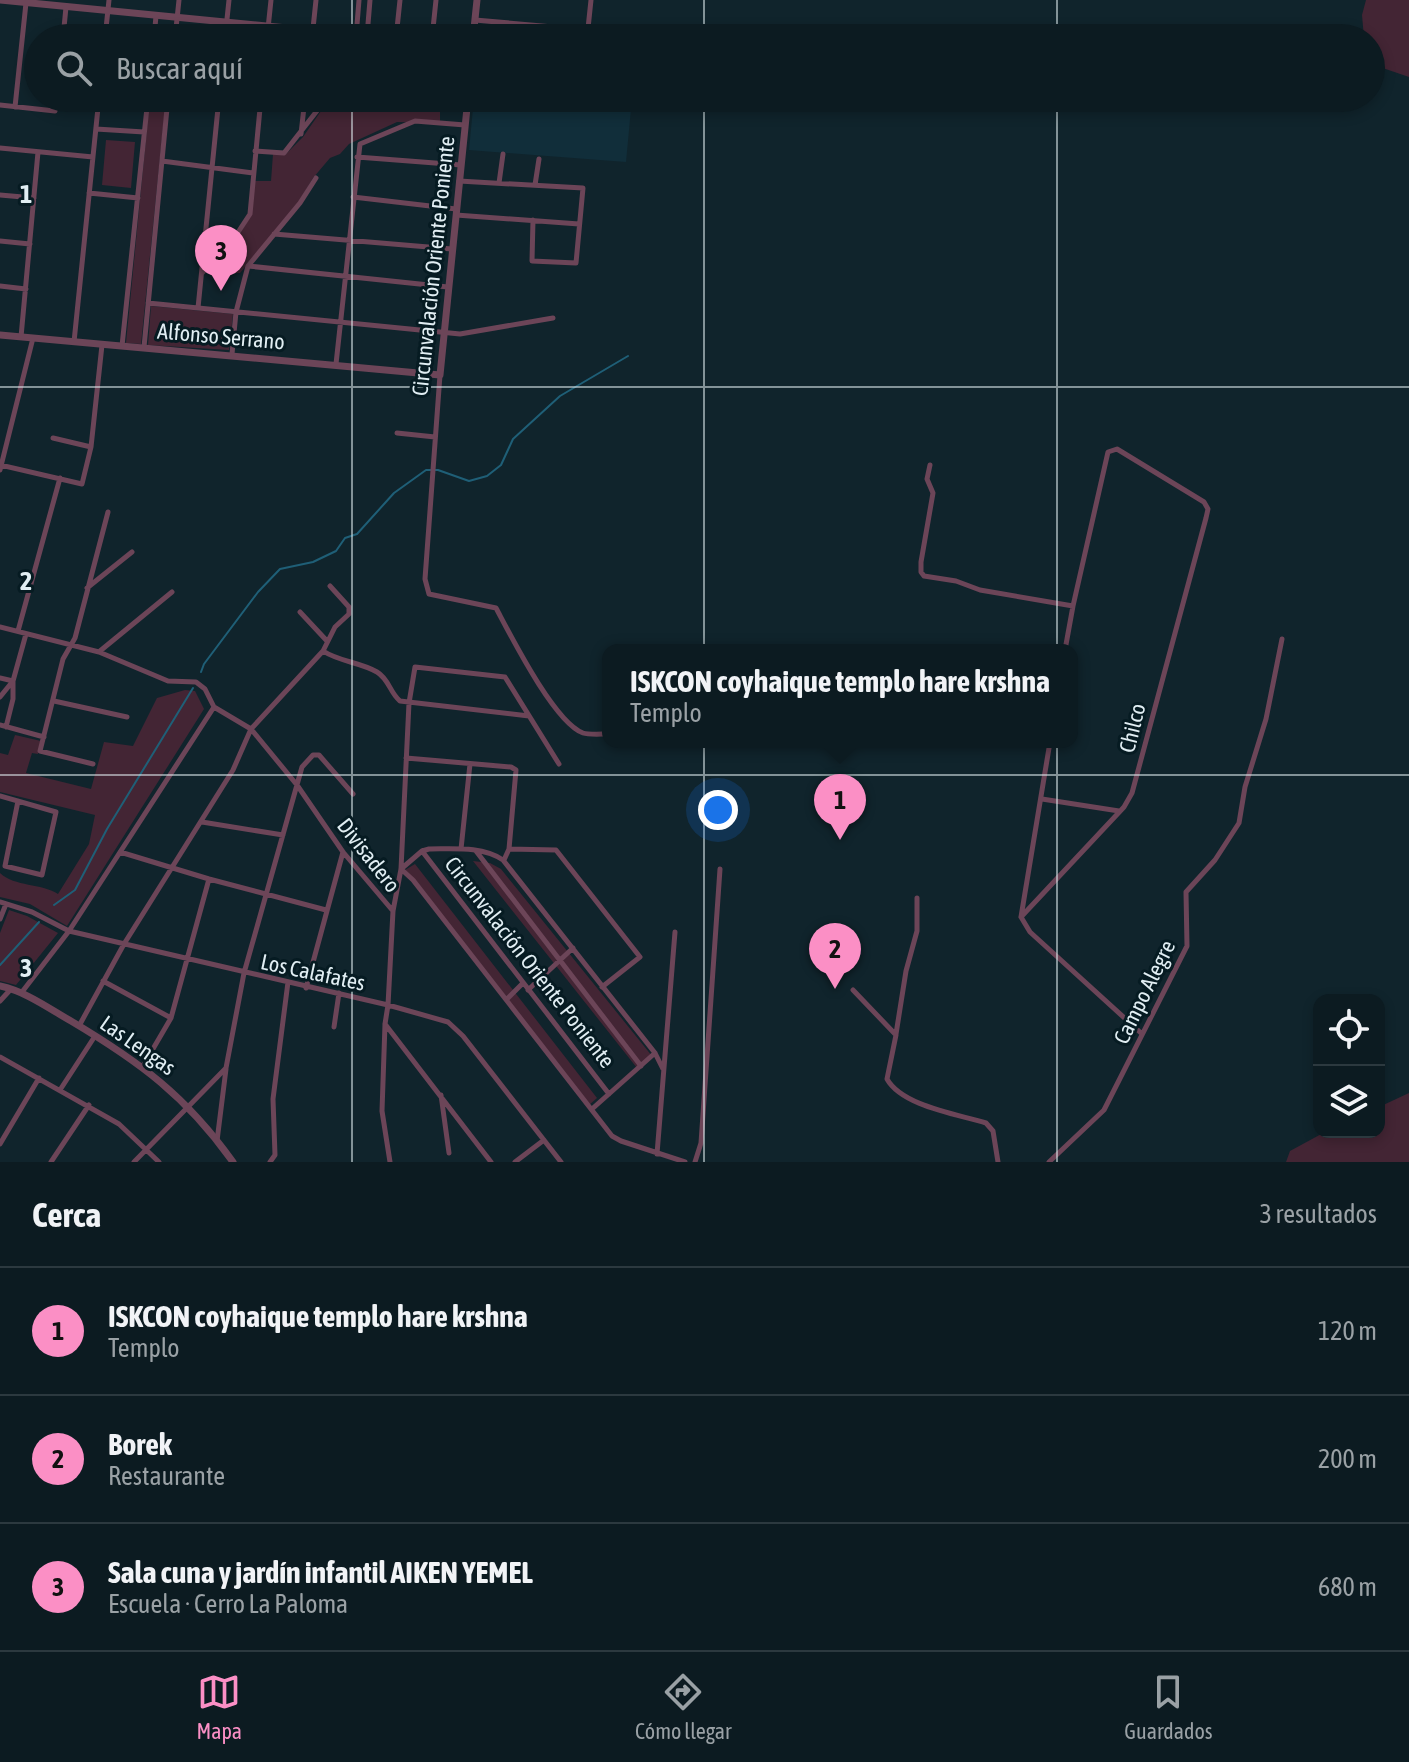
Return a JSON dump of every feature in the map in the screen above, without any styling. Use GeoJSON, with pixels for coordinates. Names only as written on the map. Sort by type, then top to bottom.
{"type":"FeatureCollection","features":[{"type":"Feature","properties":{"kind":"street"},"geometry":{"type":"LineString","coordinates":[[0,0],[248,24]]}},
{"type":"Feature","properties":{"kind":"street"},"geometry":{"type":"LineString","coordinates":[[107,24],[109,0]]}},
{"type":"Feature","properties":{"kind":"street"},"geometry":{"type":"LineString","coordinates":[[176,24],[179,0]]}},
{"type":"Feature","properties":{"kind":"street"},"geometry":{"type":"LineString","coordinates":[[227,22],[229,0]]}},
{"type":"Feature","properties":{"kind":"street"},"geometry":{"type":"LineString","coordinates":[[268,24],[271,0]]}},
{"type":"Feature","properties":{"kind":"street"},"geometry":{"type":"LineString","coordinates":[[313,24],[316,0]]}},
{"type":"Feature","properties":{"kind":"street"},"geometry":{"type":"LineString","coordinates":[[357,24],[359,0]]}},
{"type":"Feature","properties":{"kind":"street"},"geometry":{"type":"LineString","coordinates":[[368,24],[370,0]]}},
{"type":"Feature","properties":{"kind":"street"},"geometry":{"type":"LineString","coordinates":[[397,24],[400,0]]}},
{"type":"Feature","properties":{"kind":"street"},"geometry":{"type":"LineString","coordinates":[[433,24],[436,0]]}},
{"type":"Feature","properties":{"kind":"street"},"geometry":{"type":"LineString","coordinates":[[475,24],[477,0]]}},
{"type":"Feature","properties":{"kind":"street"},"geometry":{"type":"LineString","coordinates":[[588,24],[591,0]]}},
{"type":"Feature","properties":{"kind":"street"},"geometry":{"type":"LineString","coordinates":[[15,107],[26,3]]}},
{"type":"Feature","properties":{"kind":"street"},"geometry":{"type":"LineString","coordinates":[[64,24],[66,7]]}},
{"type":"Feature","properties":{"kind":"street"},"geometry":{"type":"LineString","coordinates":[[155,24],[156,16]]}},
{"type":"Feature","properties":{"kind":"street"},"geometry":{"type":"LineString","coordinates":[[475,20],[520,24]]}},
{"type":"Feature","properties":{"kind":"street"},"geometry":{"type":"LineString","coordinates":[[0,105],[24,108]]}},
{"type":"Feature","properties":{"kind":"street"},"geometry":{"type":"LineString","coordinates":[[74,342],[98,112]]}},
{"type":"Feature","properties":{"kind":"street"},"geometry":{"type":"LineString","coordinates":[[122,346],[146,112]]}},
{"type":"Feature","properties":{"kind":"street"},"geometry":{"type":"LineString","coordinates":[[144,347],[167,112]]}},
{"type":"Feature","properties":{"kind":"street"},"geometry":{"type":"LineString","coordinates":[[198,308],[218,112]]}},
{"type":"Feature","properties":{"kind":"street"},"geometry":{"type":"LineString","coordinates":[[201,274],[229,246],[250,214],[259,112]]}},
{"type":"Feature","properties":{"kind":"street"},"geometry":{"type":"LineString","coordinates":[[301,135],[303,112]]}},
{"type":"Feature","properties":{"kind":"street"},"geometry":{"type":"LineString","coordinates":[[255,151],[284,153],[317,112]]}},
{"type":"Feature","properties":{"kind":"street","name":"Circunvalación Oriente Poniente"},"geometry":{"type":"LineString","coordinates":[[466,112],[440,375],[425,579],[429,594],[496,608],[528,668],[566,721],[583,733],[602,734]]}},
{"type":"Feature","properties":{"kind":"street"},"geometry":{"type":"LineString","coordinates":[[336,364],[360,144],[415,121],[465,125]]}},
{"type":"Feature","properties":{"kind":"street"},"geometry":{"type":"LineString","coordinates":[[96,129],[144,132]]}},
{"type":"Feature","properties":{"kind":"street"},"geometry":{"type":"LineString","coordinates":[[0,148],[93,157]]}},
{"type":"Feature","properties":{"kind":"street"},"geometry":{"type":"LineString","coordinates":[[21,337],[38,152]]}},
{"type":"Feature","properties":{"kind":"street"},"geometry":{"type":"LineString","coordinates":[[499,183],[503,154]]}},
{"type":"Feature","properties":{"kind":"street"},"geometry":{"type":"LineString","coordinates":[[357,157],[461,165]]}},
{"type":"Feature","properties":{"kind":"street"},"geometry":{"type":"LineString","coordinates":[[535,185],[539,159]]}},
{"type":"Feature","properties":{"kind":"street"},"geometry":{"type":"LineString","coordinates":[[162,161],[253,173]]}},
{"type":"Feature","properties":{"kind":"street"},"geometry":{"type":"LineString","coordinates":[[232,354],[236,312],[248,266],[300,203],[316,178]]}},
{"type":"Feature","properties":{"kind":"street"},"geometry":{"type":"LineString","coordinates":[[459,181],[583,188],[576,263],[532,261],[533,220]]}},
{"type":"Feature","properties":{"kind":"street"},"geometry":{"type":"LineString","coordinates":[[89,193],[138,198]]}},
{"type":"Feature","properties":{"kind":"street"},"geometry":{"type":"LineString","coordinates":[[0,195],[34,198]]}},
{"type":"Feature","properties":{"kind":"street"},"geometry":{"type":"LineString","coordinates":[[353,197],[456,212],[579,224]]}},
{"type":"Feature","properties":{"kind":"street"},"geometry":{"type":"LineString","coordinates":[[274,234],[452,249]]}},
{"type":"Feature","properties":{"kind":"street"},"geometry":{"type":"LineString","coordinates":[[0,241],[30,244]]}},
{"type":"Feature","properties":{"kind":"street"},"geometry":{"type":"LineString","coordinates":[[248,266],[448,287]]}},
{"type":"Feature","properties":{"kind":"street"},"geometry":{"type":"LineString","coordinates":[[0,286],[26,289]]}},
{"type":"Feature","properties":{"kind":"street"},"geometry":{"type":"LineString","coordinates":[[148,303],[460,334],[553,318]]}},
{"type":"Feature","properties":{"kind":"street","name":"Alfonso Serrano"},"geometry":{"type":"LineString","coordinates":[[0,335],[440,375]]}},
{"type":"Feature","properties":{"kind":"street"},"geometry":{"type":"LineString","coordinates":[[33,338],[0,466],[82,484],[91,447],[102,345]]}},
{"type":"Feature","properties":{"kind":"street"},"geometry":{"type":"LineString","coordinates":[[397,433],[435,437]]}},
{"type":"Feature","properties":{"kind":"street"},"geometry":{"type":"LineString","coordinates":[[53,438],[91,447]]}},
{"type":"Feature","properties":{"kind":"street","name":"Chilco"},"geometry":{"type":"LineString","coordinates":[[1021,917],[1120,811],[1132,793],[1208,509],[1204,502],[1123,452],[1117,449],[1108,452],[1073,606]]}},
{"type":"Feature","properties":{"kind":"street"},"geometry":{"type":"LineString","coordinates":[[930,465],[927,479],[933,493],[921,562],[924,576],[956,581],[980,590],[1073,606],[1066,644]]}},
{"type":"Feature","properties":{"kind":"street"},"geometry":{"type":"LineString","coordinates":[[18,632],[60,478]]}},
{"type":"Feature","properties":{"kind":"street"},"geometry":{"type":"LineString","coordinates":[[93,764],[40,751],[63,659],[75,638],[108,512]]}},
{"type":"Feature","properties":{"kind":"street"},"geometry":{"type":"LineString","coordinates":[[87,588],[132,552]]}},
{"type":"Feature","properties":{"kind":"street"},"geometry":{"type":"LineString","coordinates":[[79,1026],[124,944],[233,770],[251,729],[323,651],[350,610],[330,586]]}},
{"type":"Feature","properties":{"kind":"street"},"geometry":{"type":"LineString","coordinates":[[0,627],[99,652],[172,592]]}},
{"type":"Feature","properties":{"kind":"street"},"geometry":{"type":"LineString","coordinates":[[300,612],[327,641]]}},
{"type":"Feature","properties":{"kind":"street"},"geometry":{"type":"LineString","coordinates":[[26,634],[13,681],[13,699],[3,726],[44,737]]}},
{"type":"Feature","properties":{"kind":"street","name":"Campo Alegre"},"geometry":{"type":"LineString","coordinates":[[1049,1162],[1104,1110],[1187,946],[1186,892],[1215,860],[1239,823],[1245,787],[1266,719],[1282,639]]}},
{"type":"Feature","properties":{"kind":"street"},"geometry":{"type":"LineString","coordinates":[[323,651],[336,659],[376,672],[388,683],[396,698],[409,703],[530,716]]}},
{"type":"Feature","properties":{"kind":"street","name":"Divisadero"},"geometry":{"type":"LineString","coordinates":[[99,652],[168,681],[196,682],[205,689],[214,707],[251,729],[297,785],[343,852],[393,911],[382,1111],[390,1162]]}},
{"type":"Feature","properties":{"kind":"street"},"geometry":{"type":"LineString","coordinates":[[393,911],[401,869],[409,703],[415,667],[505,677],[559,764]]}},
{"type":"Feature","properties":{"kind":"street"},"geometry":{"type":"LineString","coordinates":[[0,678],[13,681]]}},
{"type":"Feature","properties":{"kind":"street"},"geometry":{"type":"LineString","coordinates":[[0,697],[13,681]]}},
{"type":"Feature","properties":{"kind":"street"},"geometry":{"type":"LineString","coordinates":[[54,701],[127,717]]}},
{"type":"Feature","properties":{"kind":"street"},"geometry":{"type":"LineString","coordinates":[[22,992],[69,931],[214,707]]}},
{"type":"Feature","properties":{"kind":"street"},"geometry":{"type":"LineString","coordinates":[[1049,748],[1021,917],[1030,932],[1141,1033]]}},
{"type":"Feature","properties":{"kind":"street"},"geometry":{"type":"LineString","coordinates":[[217,1141],[226,1068],[244,973],[302,767],[317,755],[353,794]]}},
{"type":"Feature","properties":{"kind":"street"},"geometry":{"type":"LineString","coordinates":[[406,758],[511,767],[516,770],[509,849],[503,860]]}},
{"type":"Feature","properties":{"kind":"street"},"geometry":{"type":"LineString","coordinates":[[461,849],[470,764]]}},
{"type":"Feature","properties":{"kind":"street"},"geometry":{"type":"LineString","coordinates":[[0,796],[18,801],[56,812],[42,875],[5,866],[18,801]]}},
{"type":"Feature","properties":{"kind":"street"},"geometry":{"type":"LineString","coordinates":[[1041,799],[1120,811]]}},
{"type":"Feature","properties":{"kind":"street"},"geometry":{"type":"LineString","coordinates":[[202,822],[283,835]]}},
{"type":"Feature","properties":{"kind":"street"},"geometry":{"type":"LineString","coordinates":[[401,869],[422,851],[429,849],[475,850],[493,853],[503,860],[655,1053],[663,1069]]}},
{"type":"Feature","properties":{"kind":"street"},"geometry":{"type":"LineString","coordinates":[[509,849],[556,850],[640,957],[602,987]]}},
{"type":"Feature","properties":{"kind":"street"},"geometry":{"type":"LineString","coordinates":[[475,850],[641,1066]]}},
{"type":"Feature","properties":{"kind":"street","name":"Circunvalación Oriente Poniente"},"geometry":{"type":"LineString","coordinates":[[422,851],[609,1094]]}},
{"type":"Feature","properties":{"kind":"street"},"geometry":{"type":"LineString","coordinates":[[120,852],[326,910]]}},
{"type":"Feature","properties":{"kind":"street"},"geometry":{"type":"LineString","coordinates":[[306,988],[343,852]]}},
{"type":"Feature","properties":{"kind":"street"},"geometry":{"type":"LineString","coordinates":[[401,869],[413,880],[612,1136],[685,1162]]}},
{"type":"Feature","properties":{"kind":"street"},"geometry":{"type":"LineString","coordinates":[[695,1162],[701,1143],[720,869]]}},
{"type":"Feature","properties":{"kind":"street"},"geometry":{"type":"LineString","coordinates":[[143,1066],[171,1018],[209,879]]}},
{"type":"Feature","properties":{"kind":"street"},"geometry":{"type":"LineString","coordinates":[[917,898],[917,931],[906,971],[887,1079],[903,1098],[986,1123],[993,1131],[998,1162]]}},
{"type":"Feature","properties":{"kind":"street"},"geometry":{"type":"LineString","coordinates":[[0,919],[3,903]]}},
{"type":"Feature","properties":{"kind":"street","name":"Los Calafates"},"geometry":{"type":"LineString","coordinates":[[3,903],[32,912],[69,931],[306,988],[339,993],[448,1022],[463,1036],[561,1162]]}},
{"type":"Feature","properties":{"kind":"street"},"geometry":{"type":"LineString","coordinates":[[657,1154],[675,932]]}},
{"type":"Feature","properties":{"kind":"street"},"geometry":{"type":"LineString","coordinates":[[528,990],[573,948]]}},
{"type":"Feature","properties":{"kind":"street"},"geometry":{"type":"LineString","coordinates":[[103,981],[171,1018]]}},
{"type":"Feature","properties":{"kind":"street"},"geometry":{"type":"LineString","coordinates":[[270,1162],[275,1155],[273,1099],[288,982]]}},
{"type":"Feature","properties":{"kind":"street"},"geometry":{"type":"LineString","coordinates":[[507,999],[523,983]]}},
{"type":"Feature","properties":{"kind":"street","name":"Las Lengas"},"geometry":{"type":"LineString","coordinates":[[0,986],[22,992],[143,1066],[188,1105],[233,1162]]}},
{"type":"Feature","properties":{"kind":"street"},"geometry":{"type":"LineString","coordinates":[[0,1001],[11,989]]}},
{"type":"Feature","properties":{"kind":"street"},"geometry":{"type":"LineString","coordinates":[[853,990],[896,1035]]}},
{"type":"Feature","properties":{"kind":"street"},"geometry":{"type":"LineString","coordinates":[[334,1027],[339,993]]}},
{"type":"Feature","properties":{"kind":"street"},"geometry":{"type":"LineString","coordinates":[[385,1024],[491,1162]]}},
{"type":"Feature","properties":{"kind":"street"},"geometry":{"type":"LineString","coordinates":[[60,1090],[95,1036]]}},
{"type":"Feature","properties":{"kind":"street"},"geometry":{"type":"LineString","coordinates":[[592,1109],[655,1053]]}},
{"type":"Feature","properties":{"kind":"street"},"geometry":{"type":"LineString","coordinates":[[0,1057],[119,1124],[159,1162]]}},
{"type":"Feature","properties":{"kind":"street"},"geometry":{"type":"LineString","coordinates":[[134,1162],[226,1068]]}},
{"type":"Feature","properties":{"kind":"street"},"geometry":{"type":"LineString","coordinates":[[0,1144],[39,1078]]}},
{"type":"Feature","properties":{"kind":"street"},"geometry":{"type":"LineString","coordinates":[[441,1094],[449,1153]]}},
{"type":"Feature","properties":{"kind":"street"},"geometry":{"type":"LineString","coordinates":[[51,1162],[89,1105]]}},
{"type":"Feature","properties":{"kind":"street"},"geometry":{"type":"LineString","coordinates":[[515,1162],[544,1140]]}},
{"type":"Feature","properties":{"kind":"shaded area"},"geometry":{"type":"Polygon","coordinates":[[[1366,0],[1409,0],[1409,77],[1385,69],[1385,24],[1363,24],[1366,0]]]}},
{"type":"Feature","properties":{"kind":"shaded area"},"geometry":{"type":"Polygon","coordinates":[[[149,112],[165,112],[141,344],[126,343],[149,112]]]}},
{"type":"Feature","properties":{"kind":"shaded area"},"geometry":{"type":"Polygon","coordinates":[[[320,112],[440,112],[440,123],[397,122],[349,144],[340,154],[330,158],[313,178],[295,208],[240,273],[218,274],[219,260],[230,249],[251,216],[255,181],[271,181],[273,154],[285,155],[303,137],[320,112]]]}},
{"type":"Feature","properties":{"kind":"shaded area"},"geometry":{"type":"Polygon","coordinates":[[[473,112],[631,112],[626,162],[469,150],[473,112]]]}},
{"type":"Feature","properties":{"kind":"shaded area"},"geometry":{"type":"Polygon","coordinates":[[[106,140],[135,142],[131,188],[102,185],[106,140]]]}},
{"type":"Feature","properties":{"kind":"shaded area"},"geometry":{"type":"Polygon","coordinates":[[[151,306],[233,314],[229,350],[148,345],[151,306]]]}},
{"type":"Feature","properties":{"kind":"shaded area"},"geometry":{"type":"Polygon","coordinates":[[[185,690],[195,691],[204,709],[67,926],[30,904],[0,897],[0,873],[13,881],[58,894],[89,844],[95,815],[0,792],[0,753],[8,755],[15,735],[41,741],[38,754],[32,753],[26,773],[91,789],[104,742],[133,746],[157,698],[185,690]]]}},
{"type":"Feature","properties":{"kind":"shaded area"},"geometry":{"type":"Polygon","coordinates":[[[473,861],[490,863],[501,869],[652,1056],[637,1068],[473,861]]]}},
{"type":"Feature","properties":{"kind":"shaded area"},"geometry":{"type":"Polygon","coordinates":[[[415,864],[597,1098],[588,1106],[405,870],[415,864]]]}},
{"type":"Feature","properties":{"kind":"shaded area"},"geometry":{"type":"Polygon","coordinates":[[[9,910],[58,933],[16,985],[0,981],[0,933],[9,910]]]}},
{"type":"Feature","properties":{"kind":"shaded area"},"geometry":{"type":"Polygon","coordinates":[[[1409,1093],[1409,1162],[1286,1162],[1290,1151],[1314,1138],[1385,1138],[1385,1104],[1409,1093]]]}},
{"type":"Feature","properties":{"kind":"waterway"},"geometry":{"type":"LineString","coordinates":[[201,672],[258,592],[280,569],[313,562],[336,551],[345,538],[357,534],[394,493],[426,470],[438,470],[469,481],[487,476],[501,465],[513,439],[560,396],[628,356]]}},
{"type":"Feature","properties":{"kind":"waterway"},"geometry":{"type":"LineString","coordinates":[[54,905],[75,890],[107,829],[193,688]]}},
{"type":"Feature","properties":{"kind":"waterway"},"geometry":{"type":"LineString","coordinates":[[0,965],[39,922]]}},
{"type":"Feature","properties":{"kind":"place","name":"Sala cuna y jardín infantil AIKEN YEMEL"},"geometry":{"type":"Point","coordinates":[221,291]}},
{"type":"Feature","properties":{"kind":"place","name":"ISKCON coyhaique templo hare krshna"},"geometry":{"type":"Point","coordinates":[840,840]}},
{"type":"Feature","properties":{"kind":"place","name":"Borek"},"geometry":{"type":"Point","coordinates":[835,989]}}]}
